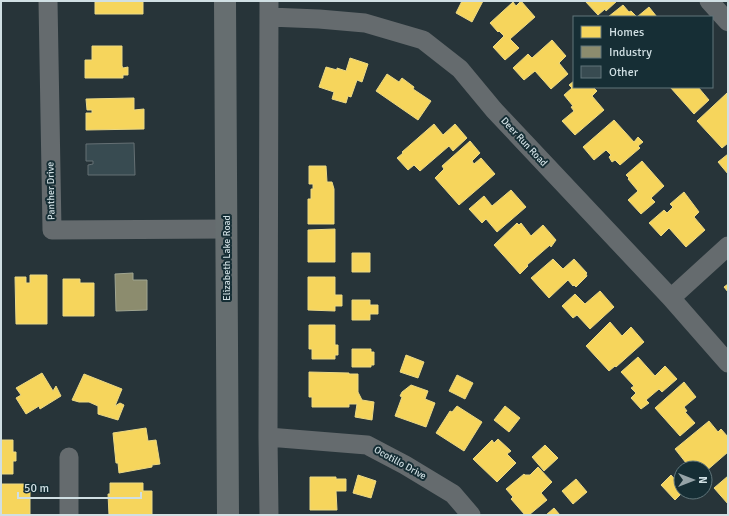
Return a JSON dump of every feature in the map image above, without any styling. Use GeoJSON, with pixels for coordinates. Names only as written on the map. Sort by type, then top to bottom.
{"type":"FeatureCollection","features":[{"type":"Feature","properties":{"kind":"main road","name":"Elizabeth Lake Road"},"geometry":{"type":"LineString","coordinates":[[225,1],[228,515]]}},
{"type":"Feature","properties":{"kind":"street","name":"Panther Drive"},"geometry":{"type":"LineString","coordinates":[[48,1],[52,230],[227,229]]}},
{"type":"Feature","properties":{"kind":"street"},"geometry":{"type":"LineString","coordinates":[[709,1],[728,22]]}},
{"type":"Feature","properties":{"kind":"street"},"geometry":{"type":"LineString","coordinates":[[269,9],[269,515]]}},
{"type":"Feature","properties":{"kind":"street","name":"Deer Run Road"},"geometry":{"type":"LineString","coordinates":[[269,9],[319,19],[365,23],[423,40],[460,69],[494,110],[671,298],[728,363]]}},
{"type":"Feature","properties":{"kind":"street"},"geometry":{"type":"LineString","coordinates":[[671,298],[728,246]]}},
{"type":"Feature","properties":{"kind":"street","name":"Ocotillo Drive"},"geometry":{"type":"LineString","coordinates":[[268,437],[367,445],[405,465],[453,494],[471,515]]}},
{"type":"Feature","properties":{"kind":"street"},"geometry":{"type":"LineString","coordinates":[[69,457],[69,515]]}},
{"type":"Feature","properties":{"kind":"building: Homes"},"geometry":{"type":"Polygon","coordinates":[[[143,1],[143,14],[95,14],[95,2],[143,1]]]}},
{"type":"Feature","properties":{"kind":"building: Homes"},"geometry":{"type":"Polygon","coordinates":[[[462,1],[483,1],[472,22],[456,13],[462,1]]]}},
{"type":"Feature","properties":{"kind":"building: Homes"},"geometry":{"type":"Polygon","coordinates":[[[521,1],[535,17],[510,39],[519,48],[505,60],[493,47],[504,36],[490,23],[513,2],[516,6],[521,1]]]}},
{"type":"Feature","properties":{"kind":"building: Homes"},"geometry":{"type":"Polygon","coordinates":[[[585,1],[617,1],[606,11],[605,9],[598,15],[585,1]]]}},
{"type":"Feature","properties":{"kind":"building: Homes"},"geometry":{"type":"Polygon","coordinates":[[[623,5],[629,12],[631,11],[636,16],[609,16],[623,5]]]}},
{"type":"Feature","properties":{"kind":"building: Homes"},"geometry":{"type":"Polygon","coordinates":[[[649,7],[656,16],[638,16],[649,7]]]}},
{"type":"Feature","properties":{"kind":"building: Homes"},"geometry":{"type":"Polygon","coordinates":[[[552,40],[566,56],[559,63],[568,74],[551,89],[535,71],[524,80],[513,68],[528,54],[532,58],[552,40]]]}},
{"type":"Feature","properties":{"kind":"building: Homes"},"geometry":{"type":"Polygon","coordinates":[[[92,46],[122,46],[122,66],[123,68],[128,67],[128,75],[123,75],[123,78],[85,78],[85,60],[92,60],[92,46]]]}},
{"type":"Feature","properties":{"kind":"building: Homes"},"geometry":{"type":"Polygon","coordinates":[[[350,58],[368,64],[362,82],[357,80],[351,97],[348,96],[346,103],[332,99],[334,92],[319,87],[326,67],[346,71],[350,58]]]}},
{"type":"Feature","properties":{"kind":"building: Homes"},"geometry":{"type":"Polygon","coordinates":[[[387,74],[399,82],[402,78],[414,87],[413,89],[431,101],[418,120],[376,91],[387,74]]]}},
{"type":"Feature","properties":{"kind":"building: Homes"},"geometry":{"type":"Polygon","coordinates":[[[573,82],[573,88],[594,88],[597,91],[592,96],[604,110],[575,135],[562,121],[574,111],[571,107],[573,106],[564,95],[572,88],[569,85],[573,82]]]}},
{"type":"Feature","properties":{"kind":"building: Homes"},"geometry":{"type":"Polygon","coordinates":[[[671,88],[699,88],[709,100],[694,114],[671,88]]]}},
{"type":"Feature","properties":{"kind":"building: Homes"},"geometry":{"type":"Polygon","coordinates":[[[727,93],[728,143],[722,148],[697,121],[727,93]]]}},
{"type":"Feature","properties":{"kind":"building: Homes"},"geometry":{"type":"Polygon","coordinates":[[[134,98],[134,110],[144,109],[144,129],[86,130],[86,113],[92,113],[92,110],[87,110],[86,99],[134,98]]]}},
{"type":"Feature","properties":{"kind":"building: Homes"},"geometry":{"type":"Polygon","coordinates":[[[614,120],[634,142],[638,137],[643,142],[638,146],[640,148],[620,165],[615,160],[612,162],[609,157],[611,155],[606,150],[594,160],[583,147],[614,120]]]}},
{"type":"Feature","properties":{"kind":"building: Homes"},"geometry":{"type":"Polygon","coordinates":[[[434,124],[443,135],[455,124],[467,138],[453,151],[449,146],[420,171],[414,165],[408,170],[397,158],[434,124]]]}},
{"type":"Feature","properties":{"kind":"building: Homes"},"geometry":{"type":"Polygon","coordinates":[[[470,141],[480,153],[472,161],[474,164],[481,158],[495,174],[459,205],[435,178],[444,169],[442,166],[470,141]]]}},
{"type":"Feature","properties":{"kind":"building: Homes"},"geometry":{"type":"Polygon","coordinates":[[[728,154],[728,174],[718,162],[728,154]]]}},
{"type":"Feature","properties":{"kind":"building: Homes"},"geometry":{"type":"Polygon","coordinates":[[[642,161],[664,186],[651,198],[655,202],[641,214],[628,200],[638,191],[626,175],[642,161]]]}},
{"type":"Feature","properties":{"kind":"building: Homes"},"geometry":{"type":"Polygon","coordinates":[[[309,166],[326,166],[327,182],[332,182],[334,189],[334,224],[308,224],[308,199],[311,199],[311,189],[313,189],[313,184],[309,184],[309,166]]]}},
{"type":"Feature","properties":{"kind":"building: Homes"},"geometry":{"type":"Polygon","coordinates":[[[511,190],[526,207],[497,232],[486,219],[482,223],[469,209],[484,196],[492,206],[511,190]]]}},
{"type":"Feature","properties":{"kind":"building: Homes"},"geometry":{"type":"Polygon","coordinates":[[[684,192],[699,212],[694,217],[705,230],[686,247],[669,228],[661,236],[649,223],[664,210],[667,213],[673,207],[670,204],[684,192]]]}},
{"type":"Feature","properties":{"kind":"building: Homes"},"geometry":{"type":"Polygon","coordinates":[[[517,223],[519,225],[521,223],[531,236],[543,225],[556,240],[551,247],[550,245],[527,265],[528,266],[520,274],[494,245],[517,223]]]}},
{"type":"Feature","properties":{"kind":"building: Homes"},"geometry":{"type":"Polygon","coordinates":[[[335,229],[335,262],[308,262],[308,230],[335,229]]]}},
{"type":"Feature","properties":{"kind":"building: Homes"},"geometry":{"type":"Polygon","coordinates":[[[352,253],[370,253],[370,272],[352,272],[352,253]]]}},
{"type":"Feature","properties":{"kind":"building: Homes"},"geometry":{"type":"Polygon","coordinates":[[[553,259],[563,269],[574,259],[587,273],[587,276],[576,287],[574,285],[573,286],[568,280],[549,298],[531,278],[553,259]]]}},
{"type":"Feature","properties":{"kind":"building: Homes"},"geometry":{"type":"Polygon","coordinates":[[[30,275],[47,275],[47,324],[16,324],[15,277],[26,277],[26,283],[30,283],[30,275]]]}},
{"type":"Feature","properties":{"kind":"building: Homes"},"geometry":{"type":"Polygon","coordinates":[[[308,277],[335,277],[335,295],[342,295],[342,306],[335,306],[335,311],[308,310],[308,277]]]}},
{"type":"Feature","properties":{"kind":"building: Homes"},"geometry":{"type":"Polygon","coordinates":[[[63,279],[80,279],[80,283],[94,283],[94,316],[63,316],[63,279]]]}},
{"type":"Feature","properties":{"kind":"building: Homes"},"geometry":{"type":"Polygon","coordinates":[[[728,284],[728,292],[724,287],[728,284]]]}},
{"type":"Feature","properties":{"kind":"building: Homes"},"geometry":{"type":"Polygon","coordinates":[[[600,291],[614,307],[590,329],[577,315],[573,318],[562,306],[575,294],[585,304],[600,291]]]}},
{"type":"Feature","properties":{"kind":"building: Homes"},"geometry":{"type":"Polygon","coordinates":[[[352,300],[370,300],[370,305],[378,305],[378,314],[370,314],[370,320],[352,320],[352,300]]]}},
{"type":"Feature","properties":{"kind":"building: Homes"},"geometry":{"type":"Polygon","coordinates":[[[610,322],[622,336],[631,327],[644,342],[616,367],[615,366],[609,371],[586,346],[610,322]]]}},
{"type":"Feature","properties":{"kind":"building: Homes"},"geometry":{"type":"Polygon","coordinates":[[[309,325],[335,325],[335,345],[338,345],[338,355],[335,355],[335,359],[312,359],[312,349],[309,349],[309,325]]]}},
{"type":"Feature","properties":{"kind":"building: Homes"},"geometry":{"type":"Polygon","coordinates":[[[352,349],[371,349],[371,352],[374,352],[374,365],[371,365],[371,367],[352,367],[352,349]]]}},
{"type":"Feature","properties":{"kind":"building: Homes"},"geometry":{"type":"Polygon","coordinates":[[[406,355],[424,362],[418,378],[400,372],[406,355]]]}},
{"type":"Feature","properties":{"kind":"building: Homes"},"geometry":{"type":"Polygon","coordinates":[[[638,357],[655,376],[665,366],[677,379],[662,392],[659,389],[646,400],[649,403],[641,409],[631,398],[636,393],[631,388],[634,386],[621,372],[638,357]]]}},
{"type":"Feature","properties":{"kind":"building: Homes"},"geometry":{"type":"Polygon","coordinates":[[[309,372],[358,374],[358,392],[362,400],[374,402],[372,420],[355,417],[357,404],[349,404],[349,407],[312,407],[312,397],[309,397],[309,372]]]}},
{"type":"Feature","properties":{"kind":"building: Homes"},"geometry":{"type":"Polygon","coordinates":[[[42,373],[53,391],[56,386],[61,396],[40,409],[39,406],[26,414],[16,398],[21,395],[16,388],[42,373]]]}},
{"type":"Feature","properties":{"kind":"building: Homes"},"geometry":{"type":"Polygon","coordinates":[[[84,374],[122,389],[115,406],[120,403],[124,405],[118,420],[98,414],[98,406],[89,402],[72,400],[84,374]]]}},
{"type":"Feature","properties":{"kind":"building: Homes"},"geometry":{"type":"Polygon","coordinates":[[[457,375],[473,383],[465,399],[449,391],[457,375]]]}},
{"type":"Feature","properties":{"kind":"building: Homes"},"geometry":{"type":"Polygon","coordinates":[[[684,382],[696,397],[684,407],[687,411],[685,412],[695,423],[680,436],[655,408],[684,382]]]}},
{"type":"Feature","properties":{"kind":"building: Homes"},"geometry":{"type":"Polygon","coordinates":[[[411,385],[428,391],[425,399],[435,403],[426,427],[395,416],[402,397],[400,396],[402,392],[411,385]]]}},
{"type":"Feature","properties":{"kind":"building: Homes"},"geometry":{"type":"Polygon","coordinates":[[[457,406],[482,422],[464,451],[436,433],[450,411],[452,412],[457,406]]]}},
{"type":"Feature","properties":{"kind":"building: Homes"},"geometry":{"type":"Polygon","coordinates":[[[505,406],[520,418],[509,432],[494,420],[505,406]]]}},
{"type":"Feature","properties":{"kind":"building: Homes"},"geometry":{"type":"Polygon","coordinates":[[[709,421],[718,432],[721,429],[728,437],[728,452],[713,465],[713,460],[684,460],[675,449],[709,421]]]}},
{"type":"Feature","properties":{"kind":"building: Homes"},"geometry":{"type":"Polygon","coordinates":[[[146,428],[148,441],[156,440],[160,464],[152,465],[152,467],[119,473],[118,463],[116,463],[113,433],[146,428]]]}},
{"type":"Feature","properties":{"kind":"building: Homes"},"geometry":{"type":"Polygon","coordinates":[[[498,439],[511,451],[507,454],[516,463],[497,482],[473,459],[492,440],[494,443],[498,439]]]}},
{"type":"Feature","properties":{"kind":"building: Homes"},"geometry":{"type":"Polygon","coordinates":[[[1,440],[13,440],[13,452],[16,452],[16,461],[13,461],[13,474],[1,474],[1,440]]]}},
{"type":"Feature","properties":{"kind":"building: Homes"},"geometry":{"type":"Polygon","coordinates":[[[545,445],[558,458],[544,471],[532,457],[545,445]]]}},
{"type":"Feature","properties":{"kind":"building: Homes"},"geometry":{"type":"Polygon","coordinates":[[[538,467],[552,482],[541,493],[547,500],[529,515],[525,515],[511,499],[513,497],[506,489],[524,474],[530,475],[538,467]]]}},
{"type":"Feature","properties":{"kind":"building: Homes"},"geometry":{"type":"Polygon","coordinates":[[[358,475],[376,481],[371,498],[353,493],[358,475]]]}},
{"type":"Feature","properties":{"kind":"building: Homes"},"geometry":{"type":"Polygon","coordinates":[[[671,475],[673,477],[673,498],[661,485],[671,475]]]}},
{"type":"Feature","properties":{"kind":"building: Homes"},"geometry":{"type":"Polygon","coordinates":[[[728,476],[728,504],[714,488],[728,476]]]}},
{"type":"Feature","properties":{"kind":"building: Homes"},"geometry":{"type":"Polygon","coordinates":[[[310,477],[336,477],[336,479],[346,479],[346,491],[336,491],[337,510],[310,510],[310,477]]]}},
{"type":"Feature","properties":{"kind":"building: Homes"},"geometry":{"type":"Polygon","coordinates":[[[576,479],[587,492],[573,504],[562,491],[576,479]]]}},
{"type":"Feature","properties":{"kind":"building: Homes"},"geometry":{"type":"Polygon","coordinates":[[[110,483],[143,483],[143,491],[152,491],[152,515],[109,515],[108,494],[110,494],[110,483]]]}},
{"type":"Feature","properties":{"kind":"building: Homes"},"geometry":{"type":"Polygon","coordinates":[[[1,484],[30,484],[30,515],[1,515],[1,484]]]}},
{"type":"Feature","properties":{"kind":"building: Homes"},"geometry":{"type":"Polygon","coordinates":[[[554,508],[560,515],[546,515],[554,508]]]}},
{"type":"Feature","properties":{"kind":"building: Industry"},"geometry":{"type":"Polygon","coordinates":[[[133,273],[133,280],[147,280],[147,310],[116,311],[115,274],[133,273]]]}},
{"type":"Feature","properties":{"kind":"building: Other"},"geometry":{"type":"Polygon","coordinates":[[[134,143],[135,175],[88,175],[88,165],[93,164],[93,161],[86,161],[86,144],[134,143]]]}}]}
